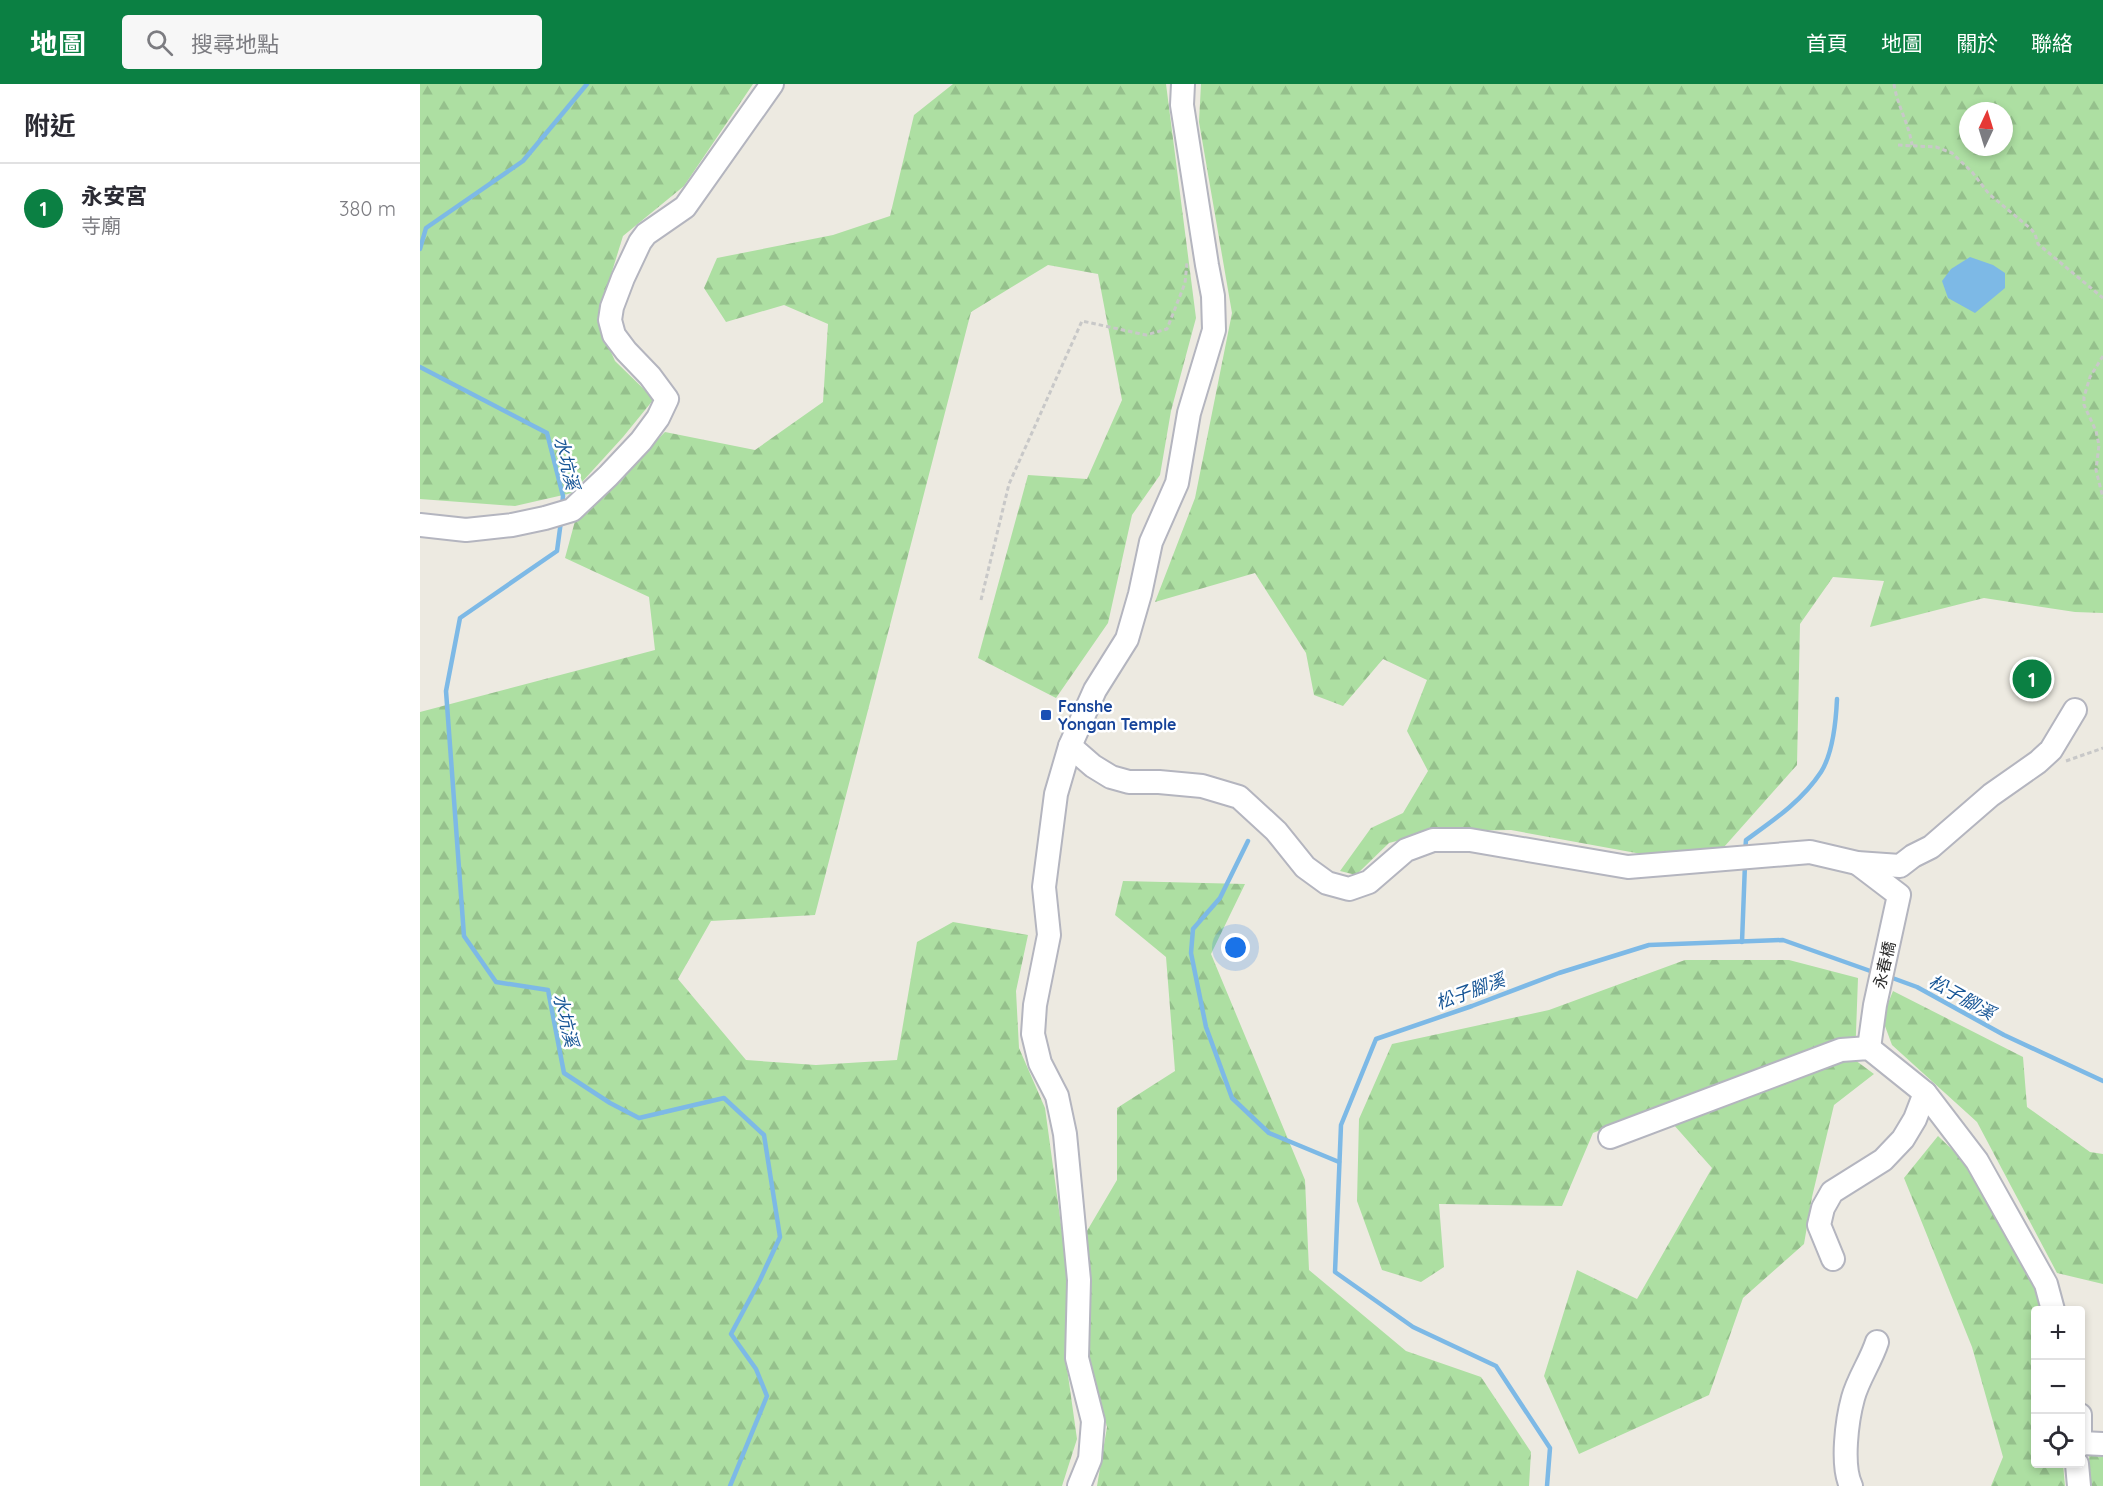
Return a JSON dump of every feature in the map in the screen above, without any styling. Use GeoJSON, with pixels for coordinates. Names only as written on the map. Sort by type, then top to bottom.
{"type":"FeatureCollection","features":[{"type":"Feature","properties":{"kind":"street"},"geometry":{"type":"LineString","coordinates":[[420,525],[466,530],[512,525],[572,510],[609,476],[641,441],[658,418],[667,399],[614,335],[610,320],[622,278],[646,234],[686,207],[772,84]]}},
{"type":"Feature","properties":{"kind":"street"},"geometry":{"type":"LineString","coordinates":[[1079,1486],[1090,1459],[1093,1421],[1077,1358],[1079,1280],[1065,1134],[1057,1096],[1040,1063],[1033,1034],[1035,1005],[1049,935],[1044,887],[1056,794],[1070,746],[1095,690],[1127,639],[1140,594],[1151,542],[1177,483],[1189,413],[1214,330],[1213,296],[1182,105],[1183,84]]}},
{"type":"Feature","properties":{"kind":"street"},"geometry":{"type":"LineString","coordinates":[[1070,746],[1093,766],[1111,777],[1129,782],[1202,786],[1239,797],[1276,831],[1305,867],[1327,883],[1349,889],[1369,882],[1406,850],[1433,840],[1470,840],[1628,867],[1810,852],[1857,863],[1900,866],[1931,847],[1991,795],[2036,764],[2051,750],[2075,710]]}},
{"type":"Feature","properties":{"kind":"street","name":"永春橋"},"geometry":{"type":"LineString","coordinates":[[1857,863],[1899,895],[1875,1005],[1869,1048]]}},
{"type":"Feature","properties":{"kind":"street"},"geometry":{"type":"LineString","coordinates":[[1610,1137],[1841,1050],[1869,1048],[1925,1093],[1977,1161],[2046,1284],[2052,1306]]}},
{"type":"Feature","properties":{"kind":"street"},"geometry":{"type":"LineString","coordinates":[[1833,1259],[1819,1225],[1823,1208],[1832,1192],[1883,1160],[1903,1139],[1915,1119],[1925,1093]]}},
{"type":"Feature","properties":{"kind":"street"},"geometry":{"type":"LineString","coordinates":[[1851,1486],[1846,1476],[1846,1464],[1853,1396],[1872,1358],[1876,1342]]}},
{"type":"Feature","properties":{"kind":"street"},"geometry":{"type":"LineString","coordinates":[[2085,1444],[2103,1444]]}},
{"type":"Feature","properties":{"kind":"street"},"geometry":{"type":"LineString","coordinates":[[2077,1468],[2079,1486]]}},
{"type":"Feature","properties":{"kind":"path"},"geometry":{"type":"LineString","coordinates":[[1894,84],[1912,145]]}},
{"type":"Feature","properties":{"kind":"path"},"geometry":{"type":"LineString","coordinates":[[1898,145],[1936,147],[1958,157],[1989,194],[2031,229],[2038,244],[2103,298]]}},
{"type":"Feature","properties":{"kind":"path"},"geometry":{"type":"LineString","coordinates":[[981,600],[1009,484],[1082,321],[1146,335],[1167,329],[1185,283],[1187,260]]}},
{"type":"Feature","properties":{"kind":"path"},"geometry":{"type":"LineString","coordinates":[[2103,356],[2090,377],[2084,405],[2096,431],[2099,445],[2096,470],[2103,498]]}},
{"type":"Feature","properties":{"kind":"path"},"geometry":{"type":"LineString","coordinates":[[2036,764],[2049,766],[2103,748]]}},
{"type":"Feature","properties":{"kind":"green space"},"geometry":{"type":"Polygon","coordinates":[[[420,84],[753,84],[684,186],[623,236],[597,320],[615,361],[654,399],[572,493],[515,506],[420,499],[420,84]]]}},
{"type":"Feature","properties":{"kind":"green space"},"geometry":{"type":"Polygon","coordinates":[[[953,84],[1166,84],[1196,318],[1171,411],[1160,475],[1132,515],[1108,623],[1056,698],[978,658],[1028,475],[1087,479],[1122,400],[1098,274],[1048,265],[971,312],[815,915],[711,921],[678,979],[746,1060],[816,1065],[897,1060],[917,942],[953,922],[1028,935],[1016,991],[1019,1048],[1045,1108],[1066,1261],[1067,1368],[1077,1439],[1062,1486],[420,1486],[420,712],[655,650],[649,597],[565,558],[575,521],[665,432],[755,450],[823,402],[828,324],[784,305],[726,322],[704,288],[717,258],[833,235],[890,216],[914,115],[953,84]]]}},
{"type":"Feature","properties":{"kind":"green space"},"geometry":{"type":"Polygon","coordinates":[[[1201,84],[2103,84],[2103,613],[2075,612],[1984,598],[1870,627],[1884,581],[1833,577],[1800,624],[1797,765],[1724,847],[1658,857],[1511,830],[1434,831],[1389,843],[1356,875],[1340,871],[1371,828],[1403,813],[1428,771],[1407,731],[1427,680],[1383,659],[1343,706],[1314,695],[1306,653],[1255,573],[1155,602],[1195,498],[1232,313],[1199,122],[1201,84]]]}},
{"type":"Feature","properties":{"kind":"green space"},"geometry":{"type":"Polygon","coordinates":[[[1123,881],[1245,884],[1211,954],[1305,1180],[1309,1270],[1406,1351],[1481,1377],[1531,1452],[1529,1486],[1097,1486],[1107,1427],[1087,1349],[1084,1236],[1117,1180],[1117,1108],[1175,1071],[1166,957],[1115,915],[1123,881]]]}},
{"type":"Feature","properties":{"kind":"green space"},"geometry":{"type":"Polygon","coordinates":[[[1685,960],[1789,960],[1858,978],[1855,1060],[1874,1074],[1834,1105],[1812,1197],[1804,1244],[1743,1298],[1709,1395],[1579,1454],[1544,1376],[1577,1270],[1637,1299],[1712,1168],[1658,1107],[1593,1133],[1562,1206],[1439,1204],[1444,1267],[1421,1282],[1382,1270],[1357,1201],[1359,1119],[1392,1044],[1549,1010],[1685,960]]]}},
{"type":"Feature","properties":{"kind":"green space"},"geometry":{"type":"Polygon","coordinates":[[[1893,991],[2023,1057],[2027,1107],[2090,1152],[2103,1154],[2103,1284],[2057,1273],[1977,1122],[1892,1045],[1882,1018],[1893,991]]]}},
{"type":"Feature","properties":{"kind":"green space"},"geometry":{"type":"Polygon","coordinates":[[[1938,1136],[1963,1160],[2034,1286],[2039,1306],[2031,1306],[2031,1468],[2063,1468],[2065,1486],[1991,1486],[2003,1457],[1972,1347],[1904,1178],[1938,1136]]]}},
{"type":"Feature","properties":{"kind":"green space"},"geometry":{"type":"Polygon","coordinates":[[[2089,1455],[2103,1457],[2103,1486],[2090,1486],[2089,1455]]]}},
{"type":"Feature","properties":{"kind":"water"},"geometry":{"type":"Polygon","coordinates":[[[1970,257],[1993,265],[2005,273],[2005,288],[1975,313],[1948,298],[1942,281],[1951,269],[1970,257]]]}},
{"type":"Feature","properties":{"kind":"building"},"geometry":{"type":"Polygon","coordinates":[[[2023,668],[2046,674],[2042,691],[2019,685],[2023,668]]]}},
{"type":"Feature","properties":{"kind":"waterway","name":"水坑溪"},"geometry":{"type":"LineString","coordinates":[[420,249],[426,228],[523,161],[587,84]]}},
{"type":"Feature","properties":{"kind":"waterway","name":"水坑溪"},"geometry":{"type":"LineString","coordinates":[[420,367],[547,433],[563,496],[562,507]]}},
{"type":"Feature","properties":{"kind":"waterway","name":"水坑溪"},"geometry":{"type":"LineString","coordinates":[[561,521],[557,551],[460,618],[446,691],[464,936],[496,982],[548,990],[564,1073],[610,1103],[639,1118],[724,1098],[764,1135],[780,1237],[731,1334],[756,1369],[767,1396],[730,1486]]}},
{"type":"Feature","properties":{"kind":"waterway"},"geometry":{"type":"LineString","coordinates":[[1745,852],[1746,840],[1796,801],[1821,772],[1831,746],[1837,699]]}},
{"type":"Feature","properties":{"kind":"waterway"},"geometry":{"type":"LineString","coordinates":[[1248,841],[1220,898],[1193,929],[1191,953],[1206,1027],[1232,1098],[1269,1133],[1339,1162]]}},
{"type":"Feature","properties":{"kind":"waterway"},"geometry":{"type":"LineString","coordinates":[[1742,942],[1745,864]]}},
{"type":"Feature","properties":{"kind":"waterway","name":"松子腳溪"},"geometry":{"type":"LineString","coordinates":[[1547,1486],[1550,1448],[1496,1366],[1413,1327],[1335,1272],[1341,1125],[1376,1039],[1559,973],[1649,945],[1783,940],[1876,973]]}},
{"type":"Feature","properties":{"kind":"waterway","name":"松子腳溪"},"geometry":{"type":"LineString","coordinates":[[1887,976],[1917,987],[2004,1035],[2103,1081]]}},
{"type":"Feature","properties":{"kind":"place","name":"永安宮"},"geometry":{"type":"Point","coordinates":[2032,679]}},
{"type":"Feature","properties":{"kind":"place","name":"Fanshe Yongan Temple"},"geometry":{"type":"Point","coordinates":[1046,715]}}]}
